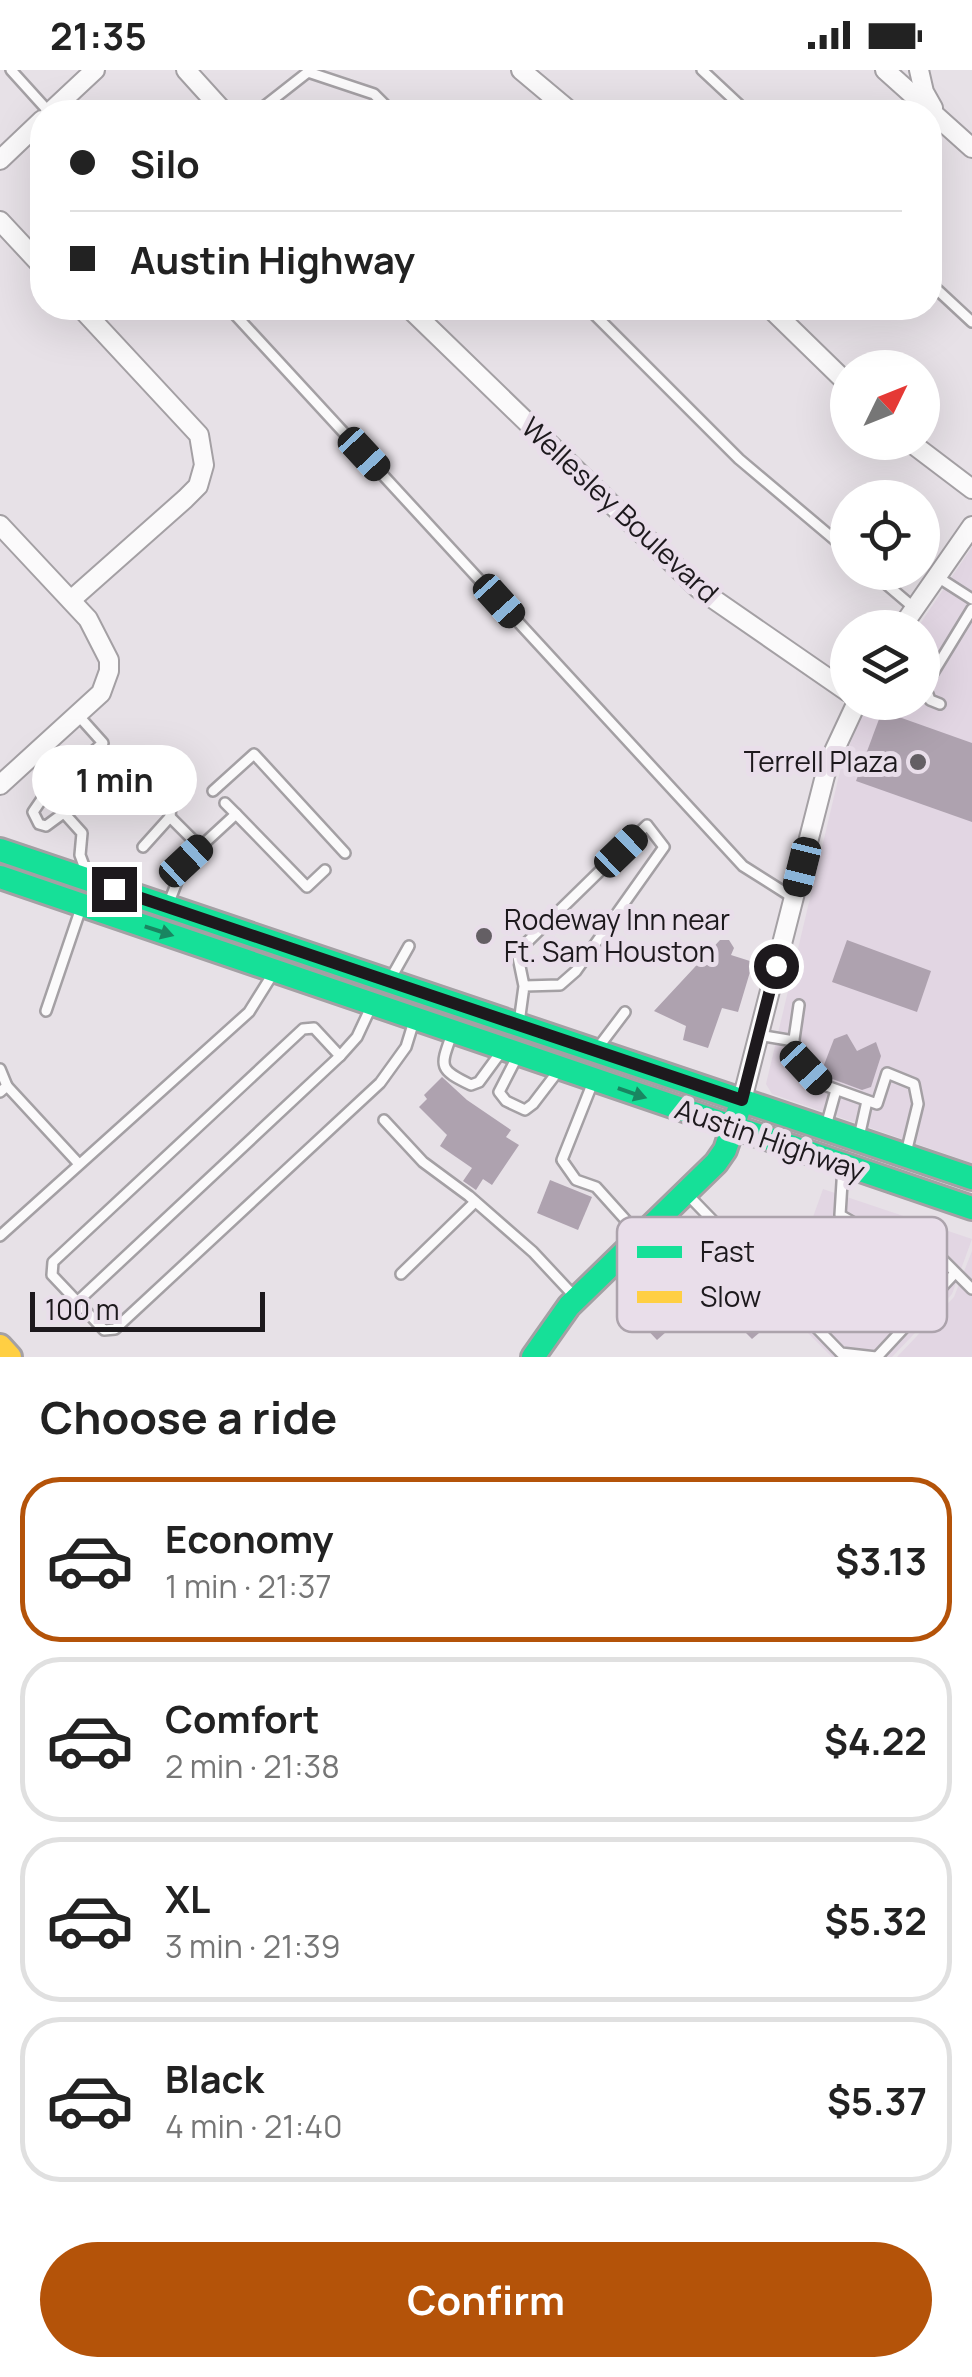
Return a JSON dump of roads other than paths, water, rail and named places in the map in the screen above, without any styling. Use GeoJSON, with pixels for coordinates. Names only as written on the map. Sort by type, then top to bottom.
{"type":"FeatureCollection","features":[{"type":"Feature","properties":{"kind":"main road","name":"Austin Highway"},"geometry":{"type":"LineString","coordinates":[[0,850],[972,1178]]}},
{"type":"Feature","properties":{"kind":"main road","name":"Austin Highway"},"geometry":{"type":"LineString","coordinates":[[0,877],[972,1208]]}},
{"type":"Feature","properties":{"kind":"main road"},"geometry":{"type":"LineString","coordinates":[[663,1217],[716,1163],[734,1128],[742,1100]]}},
{"type":"Feature","properties":{"kind":"main road"},"geometry":{"type":"LineString","coordinates":[[534,1357],[577,1299],[617,1261]]}},
{"type":"Feature","properties":{"kind":"main road"},"geometry":{"type":"LineString","coordinates":[[0,1346],[10,1357]]}},
{"type":"Feature","properties":{"kind":"street"},"geometry":{"type":"LineString","coordinates":[[63,100],[95,70]]}},
{"type":"Feature","properties":{"kind":"street"},"geometry":{"type":"LineString","coordinates":[[186,70],[213,100]]}},
{"type":"Feature","properties":{"kind":"street"},"geometry":{"type":"LineString","coordinates":[[522,70],[556,100]]}},
{"type":"Feature","properties":{"kind":"street"},"geometry":{"type":"LineString","coordinates":[[885,70],[919,100]]}},
{"type":"Feature","properties":{"kind":"street"},"geometry":{"type":"LineString","coordinates":[[918,70],[928,100]]}},
{"type":"Feature","properties":{"kind":"street"},"geometry":{"type":"LineString","coordinates":[[942,121],[972,148]]}},
{"type":"Feature","properties":{"kind":"street"},"geometry":{"type":"LineString","coordinates":[[0,160],[30,131]]}},
{"type":"Feature","properties":{"kind":"street"},"geometry":{"type":"LineString","coordinates":[[0,221],[30,253]]}},
{"type":"Feature","properties":{"kind":"street"},"geometry":{"type":"LineString","coordinates":[[72,600],[198,486],[204,466],[199,434],[92,320]]}},
{"type":"Feature","properties":{"kind":"street","name":"Wellesley Boulevard"},"geometry":{"type":"LineString","coordinates":[[421,320],[699,589],[830,680]]}},
{"type":"Feature","properties":{"kind":"street"},"geometry":{"type":"LineString","coordinates":[[782,320],[830,366]]}},
{"type":"Feature","properties":{"kind":"street"},"geometry":{"type":"LineString","coordinates":[[934,460],[972,488]]}},
{"type":"Feature","properties":{"kind":"street"},"geometry":{"type":"LineString","coordinates":[[0,526],[72,600],[96,632],[110,660],[110,671],[100,692],[0,785]]}},
{"type":"Feature","properties":{"kind":"street"},"geometry":{"type":"LineString","coordinates":[[940,570],[972,526]]}},
{"type":"Feature","properties":{"kind":"street"},"geometry":{"type":"LineString","coordinates":[[911,610],[926,590]]}},
{"type":"Feature","properties":{"kind":"street"},"geometry":{"type":"LineString","coordinates":[[742,1100],[828,764],[849,720]]}},
{"type":"Feature","properties":{"kind":"lane"},"geometry":{"type":"LineString","coordinates":[[11,70],[39,100]]}},
{"type":"Feature","properties":{"kind":"lane"},"geometry":{"type":"LineString","coordinates":[[702,70],[734,100]]}},
{"type":"Feature","properties":{"kind":"lane"},"geometry":{"type":"LineString","coordinates":[[272,100],[308,72],[374,94],[380,100]]}},
{"type":"Feature","properties":{"kind":"lane"},"geometry":{"type":"LineString","coordinates":[[942,294],[972,322]]}},
{"type":"Feature","properties":{"kind":"lane"},"geometry":{"type":"LineString","coordinates":[[239,320],[743,866],[794,898]]}},
{"type":"Feature","properties":{"kind":"lane"},"geometry":{"type":"LineString","coordinates":[[600,320],[740,459],[830,536]]}},
{"type":"Feature","properties":{"kind":"lane"},"geometry":{"type":"LineString","coordinates":[[940,579],[972,599]]}},
{"type":"Feature","properties":{"kind":"lane"},"geometry":{"type":"LineString","coordinates":[[893,590],[913,607]]}},
{"type":"Feature","properties":{"kind":"lane"},"geometry":{"type":"LineString","coordinates":[[940,661],[972,609]]}},
{"type":"Feature","properties":{"kind":"lane"},"geometry":{"type":"LineString","coordinates":[[65,812],[46,826],[39,824],[33,812],[46,792],[103,742],[77,714]]}},
{"type":"Feature","properties":{"kind":"lane"},"geometry":{"type":"LineString","coordinates":[[213,791],[254,754],[345,853]]}},
{"type":"Feature","properties":{"kind":"lane"},"geometry":{"type":"LineString","coordinates":[[143,847],[170,818],[170,805],[155,789]]}},
{"type":"Feature","properties":{"kind":"lane"},"geometry":{"type":"LineString","coordinates":[[46,792],[82,834],[82,867],[91,881]]}},
{"type":"Feature","properties":{"kind":"lane"},"geometry":{"type":"LineString","coordinates":[[225,803],[307,887],[326,870]]}},
{"type":"Feature","properties":{"kind":"lane"},"geometry":{"type":"LineString","coordinates":[[167,907],[186,861],[236,814]]}},
{"type":"Feature","properties":{"kind":"lane"},"geometry":{"type":"LineString","coordinates":[[170,818],[200,847]]}},
{"type":"Feature","properties":{"kind":"lane"},"geometry":{"type":"LineString","coordinates":[[518,1026],[524,986],[517,952],[647,826],[664,846],[576,971],[560,985],[524,986]]}},
{"type":"Feature","properties":{"kind":"lane"},"geometry":{"type":"LineString","coordinates":[[46,1011],[82,905]]}},
{"type":"Feature","properties":{"kind":"lane"},"geometry":{"type":"LineString","coordinates":[[389,982],[409,946]]}},
{"type":"Feature","properties":{"kind":"lane"},"geometry":{"type":"LineString","coordinates":[[0,1236],[249,1012],[275,969]]}},
{"type":"Feature","properties":{"kind":"lane"},"geometry":{"type":"LineString","coordinates":[[78,1302],[340,1056],[358,1037],[372,1004]]}},
{"type":"Feature","properties":{"kind":"lane"},"geometry":{"type":"LineString","coordinates":[[799,1005],[792,1053],[821,1084],[876,1104],[888,1073],[914,1084],[918,1104],[906,1156]]}},
{"type":"Feature","properties":{"kind":"lane"},"geometry":{"type":"LineString","coordinates":[[595,1052],[626,1012]]}},
{"type":"Feature","properties":{"kind":"lane"},"geometry":{"type":"LineString","coordinates":[[340,1056],[314,1028],[303,1028],[50,1268],[104,1330],[115,1330],[380,1084],[406,1047],[415,1019]]}},
{"type":"Feature","properties":{"kind":"lane"},"geometry":{"type":"LineString","coordinates":[[452,1032],[442,1062],[444,1068],[471,1085],[511,1052]]}},
{"type":"Feature","properties":{"kind":"lane"},"geometry":{"type":"LineString","coordinates":[[758,1035],[794,1041]]}},
{"type":"Feature","properties":{"kind":"lane"},"geometry":{"type":"LineString","coordinates":[[511,1052],[499,1092],[506,1101],[525,1110],[560,1068]]}},
{"type":"Feature","properties":{"kind":"lane"},"geometry":{"type":"LineString","coordinates":[[0,1068],[3,1089],[79,1164]]}},
{"type":"Feature","properties":{"kind":"lane"},"geometry":{"type":"LineString","coordinates":[[594,1080],[562,1160],[576,1180],[596,1187],[621,1217]]}},
{"type":"Feature","properties":{"kind":"lane"},"geometry":{"type":"LineString","coordinates":[[825,1129],[836,1090]]}},
{"type":"Feature","properties":{"kind":"lane"},"geometry":{"type":"LineString","coordinates":[[858,1140],[868,1100]]}},
{"type":"Feature","properties":{"kind":"lane"},"geometry":{"type":"LineString","coordinates":[[384,1120],[423,1162],[533,1252],[577,1299]]}},
{"type":"Feature","properties":{"kind":"lane"},"geometry":{"type":"LineString","coordinates":[[842,1164],[840,1215],[845,1217]]}},
{"type":"Feature","properties":{"kind":"lane"},"geometry":{"type":"LineString","coordinates":[[687,1194],[709,1217]]}},
{"type":"Feature","properties":{"kind":"lane"},"geometry":{"type":"LineString","coordinates":[[400,1274],[476,1202]]}},
{"type":"Feature","properties":{"kind":"lane"},"geometry":{"type":"LineString","coordinates":[[947,1264],[972,1289]]}},
{"type":"Feature","properties":{"kind":"lane"},"geometry":{"type":"LineString","coordinates":[[947,1283],[956,1273]]}},
{"type":"Feature","properties":{"kind":"lane"},"geometry":{"type":"LineString","coordinates":[[822,1332],[841,1352],[877,1357],[901,1332]]}},
{"type":"Feature","properties":{"kind":"place","name":"Terrell Plaza"},"geometry":{"type":"Point","coordinates":[918,762]}},
{"type":"Feature","properties":{"kind":"place","name":"Rodeway Inn near Ft. Sam Houston"},"geometry":{"type":"Point","coordinates":[484,936]}}]}
